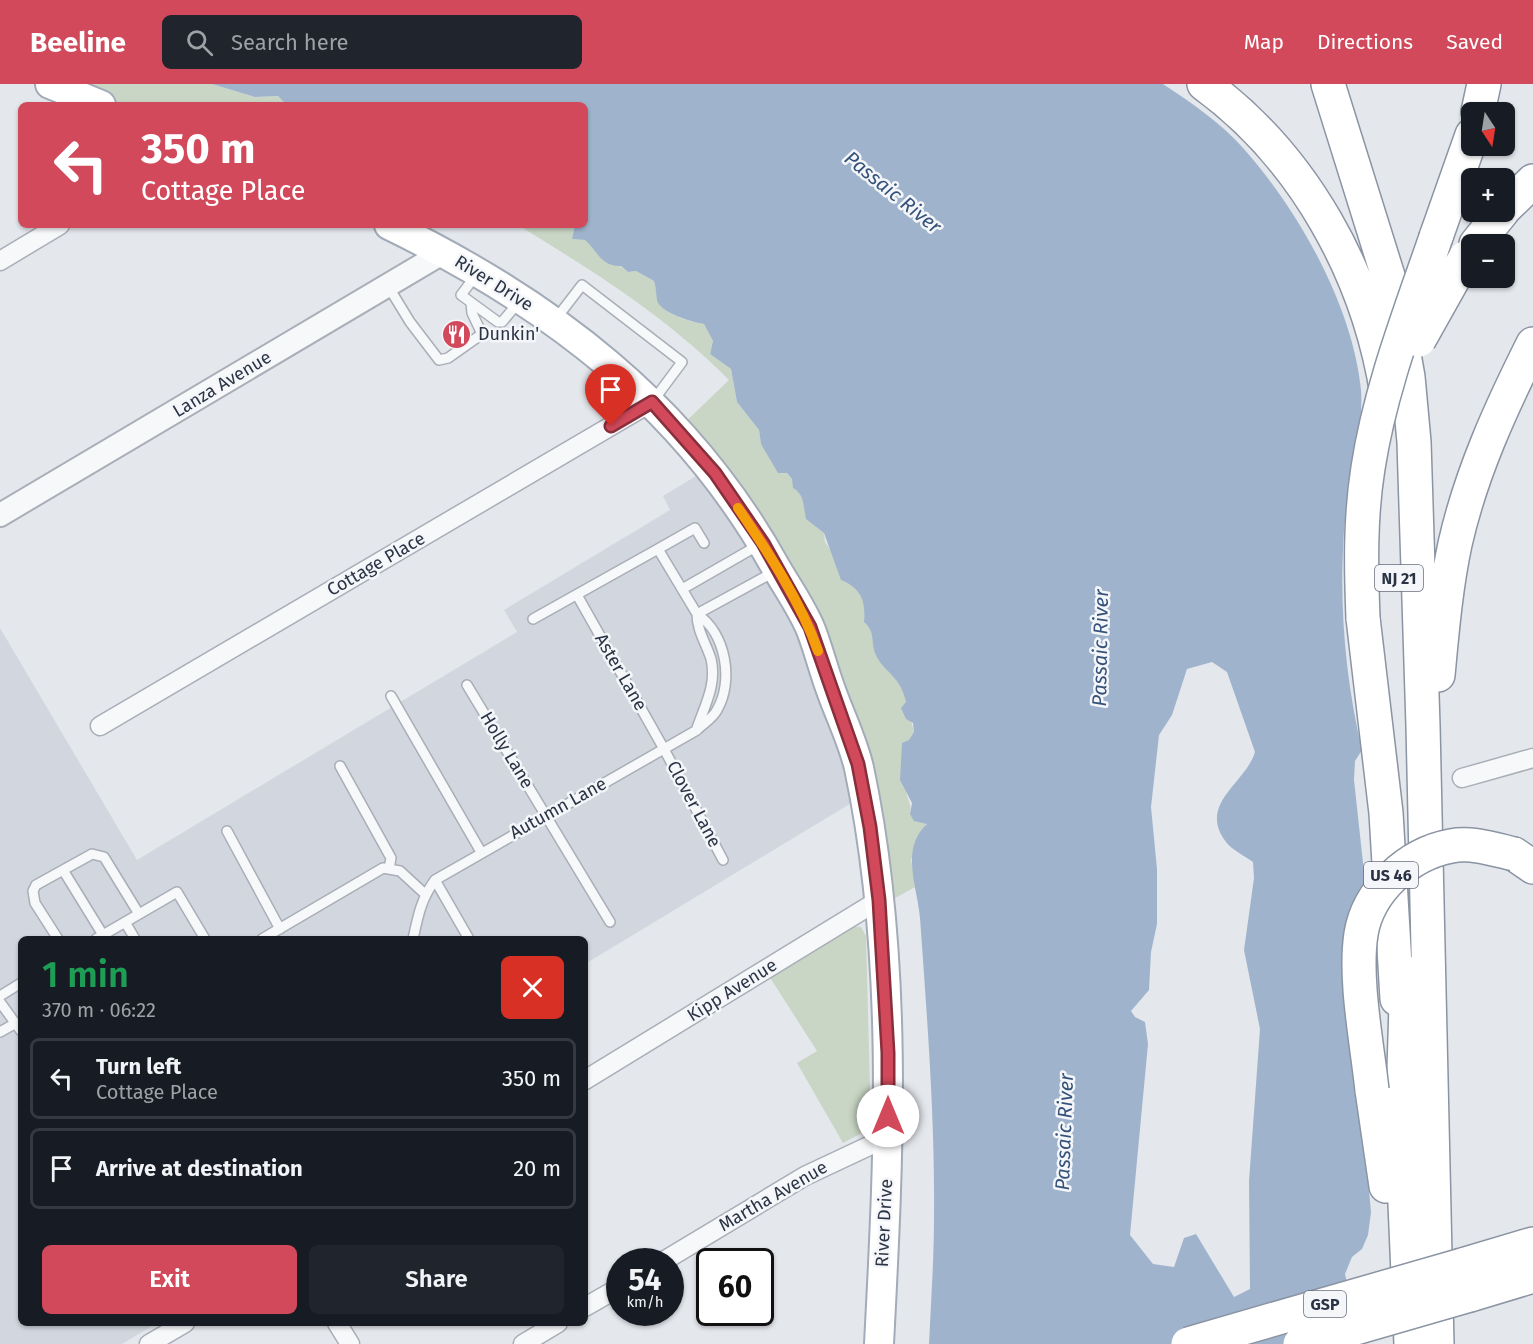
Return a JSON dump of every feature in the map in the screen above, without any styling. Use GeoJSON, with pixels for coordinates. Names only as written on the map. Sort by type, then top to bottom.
{"type":"FeatureCollection","features":[{"type":"Feature","properties":{"kind":"highway","name":"NJ 21"},"geometry":{"type":"LineString","coordinates":[[1204,84],[1261,134],[1311,198],[1337,242],[1360,291],[1384,366],[1396,452],[1398,522],[1407,910],[1407,1015],[1402,1133]]}},
{"type":"Feature","properties":{"kind":"highway","name":"NJ 21"},"geometry":{"type":"LineString","coordinates":[[1239,84],[1295,141],[1327,186],[1355,233],[1387,310],[1411,411],[1423,726]]}},
{"type":"Feature","properties":{"kind":"highway"},"geometry":{"type":"LineString","coordinates":[[1328,84],[1393,292],[1404,347],[1411,411]]}},
{"type":"Feature","properties":{"kind":"highway"},"geometry":{"type":"LineString","coordinates":[[1480,102],[1484,84]]}},
{"type":"Feature","properties":{"kind":"highway"},"geometry":{"type":"LineString","coordinates":[[1363,618],[1360,567],[1368,468],[1387,381],[1465,156]]}},
{"type":"Feature","properties":{"kind":"highway","name":"US 46"},"geometry":{"type":"LineString","coordinates":[[1515,198],[1533,181]]}},
{"type":"Feature","properties":{"kind":"highway","name":"US 46"},"geometry":{"type":"LineString","coordinates":[[1484,234],[1494,222]]}},
{"type":"Feature","properties":{"kind":"highway","name":"US 46"},"geometry":{"type":"LineString","coordinates":[[1432,1342],[1408,1265],[1390,866],[1363,618],[1363,567],[1368,514],[1377,460],[1391,408],[1421,335],[1461,268]]}},
{"type":"Feature","properties":{"kind":"highway","name":"US 46"},"geometry":{"type":"LineString","coordinates":[[1432,1342],[1423,726],[1438,679],[1455,545],[1470,492],[1487,441],[1533,344]]}},
{"type":"Feature","properties":{"kind":"highway"},"geometry":{"type":"LineString","coordinates":[[1408,1265],[1390,1212],[1372,1090],[1359,965],[1361,933],[1371,906],[1384,886],[1403,868],[1424,854],[1452,846],[1482,846],[1523,861]]}},
{"type":"Feature","properties":{"kind":"highway","name":"GSP"},"geometry":{"type":"LineString","coordinates":[[1300,1344],[1466,1280],[1533,1244]]}},
{"type":"Feature","properties":{"kind":"highway","name":"GSP"},"geometry":{"type":"LineString","coordinates":[[1188,1344],[1466,1280],[1533,1276]]}},
{"type":"Feature","properties":{"kind":"main road"},"geometry":{"type":"LineString","coordinates":[[50,84],[94,102]]}},
{"type":"Feature","properties":{"kind":"main road","name":"River Drive"},"geometry":{"type":"LineString","coordinates":[[394,228],[444,252],[521,298],[592,348],[652,402],[715,473],[763,543],[810,627],[858,764],[870,827],[879,900],[888,1053],[888,1137],[876,1343]]}},
{"type":"Feature","properties":{"kind":"street"},"geometry":{"type":"LineString","coordinates":[[0,261],[55,228]]}},
{"type":"Feature","properties":{"kind":"street","name":"Lanza Avenue"},"geometry":{"type":"LineString","coordinates":[[0,515],[444,252]]}},
{"type":"Feature","properties":{"kind":"street","name":"Cottage Place"},"geometry":{"type":"LineString","coordinates":[[100,726],[652,402]]}},
{"type":"Feature","properties":{"kind":"street"},"geometry":{"type":"LineString","coordinates":[[1462,778],[1533,758]]}},
{"type":"Feature","properties":{"kind":"street","name":"Kipp Avenue"},"geometry":{"type":"LineString","coordinates":[[588,1078],[879,900]]}},
{"type":"Feature","properties":{"kind":"street","name":"Martha Avenue"},"geometry":{"type":"LineString","coordinates":[[684,1249],[805,1176],[888,1137]]}},
{"type":"Feature","properties":{"kind":"street"},"geometry":{"type":"LineString","coordinates":[[588,1305],[606,1295]]}},
{"type":"Feature","properties":{"kind":"street"},"geometry":{"type":"LineString","coordinates":[[149,1344],[180,1326]]}},
{"type":"Feature","properties":{"kind":"street"},"geometry":{"type":"LineString","coordinates":[[339,1326],[350,1344]]}},
{"type":"Feature","properties":{"kind":"street"},"geometry":{"type":"LineString","coordinates":[[523,1344],[553,1326]]}},
{"type":"Feature","properties":{"kind":"lane"},"geometry":{"type":"LineString","coordinates":[[478,273],[461,296],[500,323],[521,298]]}},
{"type":"Feature","properties":{"kind":"lane"},"geometry":{"type":"LineString","coordinates":[[554,322],[582,285],[681,362],[652,402]]}},
{"type":"Feature","properties":{"kind":"lane"},"geometry":{"type":"LineString","coordinates":[[388,286],[410,322],[439,360],[480,338],[482,334],[472,314],[471,303]]}},
{"type":"Feature","properties":{"kind":"lane"},"geometry":{"type":"LineString","coordinates":[[533,619],[695,528],[705,543]]}},
{"type":"Feature","properties":{"kind":"lane"},"geometry":{"type":"LineString","coordinates":[[684,588],[763,543]]}},
{"type":"Feature","properties":{"kind":"lane","name":"Autumn Lane"},"geometry":{"type":"LineString","coordinates":[[658,549],[684,588],[697,614],[697,626],[713,670],[711,695],[697,730]]}},
{"type":"Feature","properties":{"kind":"lane"},"geometry":{"type":"LineString","coordinates":[[697,614],[778,570]]}},
{"type":"Feature","properties":{"kind":"lane","name":"Aster Lane"},"geometry":{"type":"LineString","coordinates":[[576,595],[664,749]]}},
{"type":"Feature","properties":{"kind":"lane","name":"Autumn Lane"},"geometry":{"type":"LineString","coordinates":[[413,936],[417,913],[425,894],[435,880],[546,814],[697,730],[716,713],[724,695],[727,670],[723,652],[707,620],[697,614]]}},
{"type":"Feature","properties":{"kind":"lane","name":"Holly Lane"},"geometry":{"type":"LineString","coordinates":[[467,685],[610,922]]}},
{"type":"Feature","properties":{"kind":"lane"},"geometry":{"type":"LineString","coordinates":[[391,696],[481,852]]}},
{"type":"Feature","properties":{"kind":"lane","name":"Clover Lane"},"geometry":{"type":"LineString","coordinates":[[664,749],[723,860]]}},
{"type":"Feature","properties":{"kind":"lane"},"geometry":{"type":"LineString","coordinates":[[340,766],[391,858],[389,869]]}},
{"type":"Feature","properties":{"kind":"lane"},"geometry":{"type":"LineString","coordinates":[[227,831],[280,928]]}},
{"type":"Feature","properties":{"kind":"lane"},"geometry":{"type":"LineString","coordinates":[[56,936],[36,903],[33,891],[36,885],[92,854],[104,857],[138,914]]}},
{"type":"Feature","properties":{"kind":"lane"},"geometry":{"type":"LineString","coordinates":[[267,936],[382,868],[400,871],[425,894]]}},
{"type":"Feature","properties":{"kind":"lane"},"geometry":{"type":"LineString","coordinates":[[63,870],[98,936]]}},
{"type":"Feature","properties":{"kind":"lane"},"geometry":{"type":"LineString","coordinates":[[435,880],[467,936]]}},
{"type":"Feature","properties":{"kind":"lane"},"geometry":{"type":"LineString","coordinates":[[101,936],[177,892],[203,936]]}},
{"type":"Feature","properties":{"kind":"lane"},"geometry":{"type":"LineString","coordinates":[[125,922],[133,936]]}},
{"type":"Feature","properties":{"kind":"lane"},"geometry":{"type":"LineString","coordinates":[[0,996],[18,985]]}},
{"type":"Feature","properties":{"kind":"lane"},"geometry":{"type":"LineString","coordinates":[[0,1002],[18,1027],[0,1032]]}},
{"type":"Feature","properties":{"kind":"shaded area"},"geometry":{"type":"Polygon","coordinates":[[[706,470],[777,574],[863,796],[588,962],[588,936],[18,936],[18,1326],[152,1326],[122,1344],[0,1344],[0,628],[137,860],[517,632],[504,610],[670,510],[663,496],[706,470]]]}},
{"type":"Feature","properties":{"kind":"green space"},"geometry":{"type":"Polygon","coordinates":[[[49,84],[212,84],[255,97],[278,96],[284,102],[93,102],[49,84]]]}},
{"type":"Feature","properties":{"kind":"green space"},"geometry":{"type":"Polygon","coordinates":[[[523,228],[574,228],[572,239],[585,240],[628,272],[636,271],[654,281],[660,304],[668,312],[686,320],[704,324],[713,341],[710,354],[731,369],[737,402],[759,430],[761,444],[792,479],[804,502],[807,519],[824,533],[825,542],[862,596],[866,605],[864,622],[870,627],[873,640],[889,672],[902,685],[914,732],[907,752],[905,768],[910,814],[927,823],[911,860],[917,886],[879,907],[810,627],[677,430],[729,380],[655,315],[523,228]]]}},
{"type":"Feature","properties":{"kind":"green space"},"geometry":{"type":"Polygon","coordinates":[[[852,926],[861,927],[866,936],[871,1128],[843,1143],[797,1063],[817,1051],[769,976],[852,926]]]}},
{"type":"Feature","properties":{"kind":"water","name":"Passaic River"},"geometry":{"type":"Polygon","coordinates":[[[212,84],[1163,84],[1216,122],[1244,149],[1284,201],[1320,262],[1347,326],[1356,358],[1361,390],[1358,441],[1344,530],[1342,586],[1351,695],[1362,750],[1355,761],[1354,780],[1374,964],[1361,1104],[1371,1212],[1368,1235],[1362,1249],[1352,1257],[1345,1274],[1359,1344],[929,1344],[934,1233],[933,1142],[920,918],[912,868],[914,845],[927,824],[914,821],[910,814],[912,803],[900,780],[902,743],[909,740],[914,732],[913,723],[906,719],[901,708],[906,702],[900,685],[875,653],[871,633],[864,622],[861,596],[848,583],[841,580],[824,533],[806,519],[802,497],[793,488],[792,479],[787,473],[778,473],[761,444],[759,430],[737,402],[731,369],[710,354],[713,341],[704,324],[670,313],[659,305],[654,281],[636,271],[628,272],[621,266],[609,264],[585,240],[572,239],[574,228],[588,228],[588,102],[284,102],[278,96],[255,97],[212,84]],[[1212,662],[1187,669],[1172,715],[1159,735],[1151,807],[1157,869],[1157,924],[1151,952],[1149,990],[1131,1011],[1135,1017],[1145,1022],[1148,1044],[1130,1235],[1153,1264],[1174,1267],[1184,1238],[1196,1234],[1234,1297],[1250,1289],[1249,1181],[1260,1029],[1244,950],[1254,878],[1253,862],[1226,842],[1219,828],[1217,816],[1226,794],[1243,774],[1255,752],[1227,672],[1212,662]]]}},
{"type":"Feature","properties":{"kind":"slow traffic"},"geometry":{"type":"LineString","coordinates":[[738,508],[763,543],[810,627],[818,651]]}},
{"type":"Feature","properties":{"kind":"place","name":"Dunkin'"},"geometry":{"type":"Point","coordinates":[457,334]}},
{"type":"Feature","properties":{"kind":"route"},"geometry":{"type":"LineString","coordinates":[[611,426],[652,402],[715,473],[763,543],[810,627],[858,764],[870,827],[879,900],[884,973],[888,1116]]}}]}
